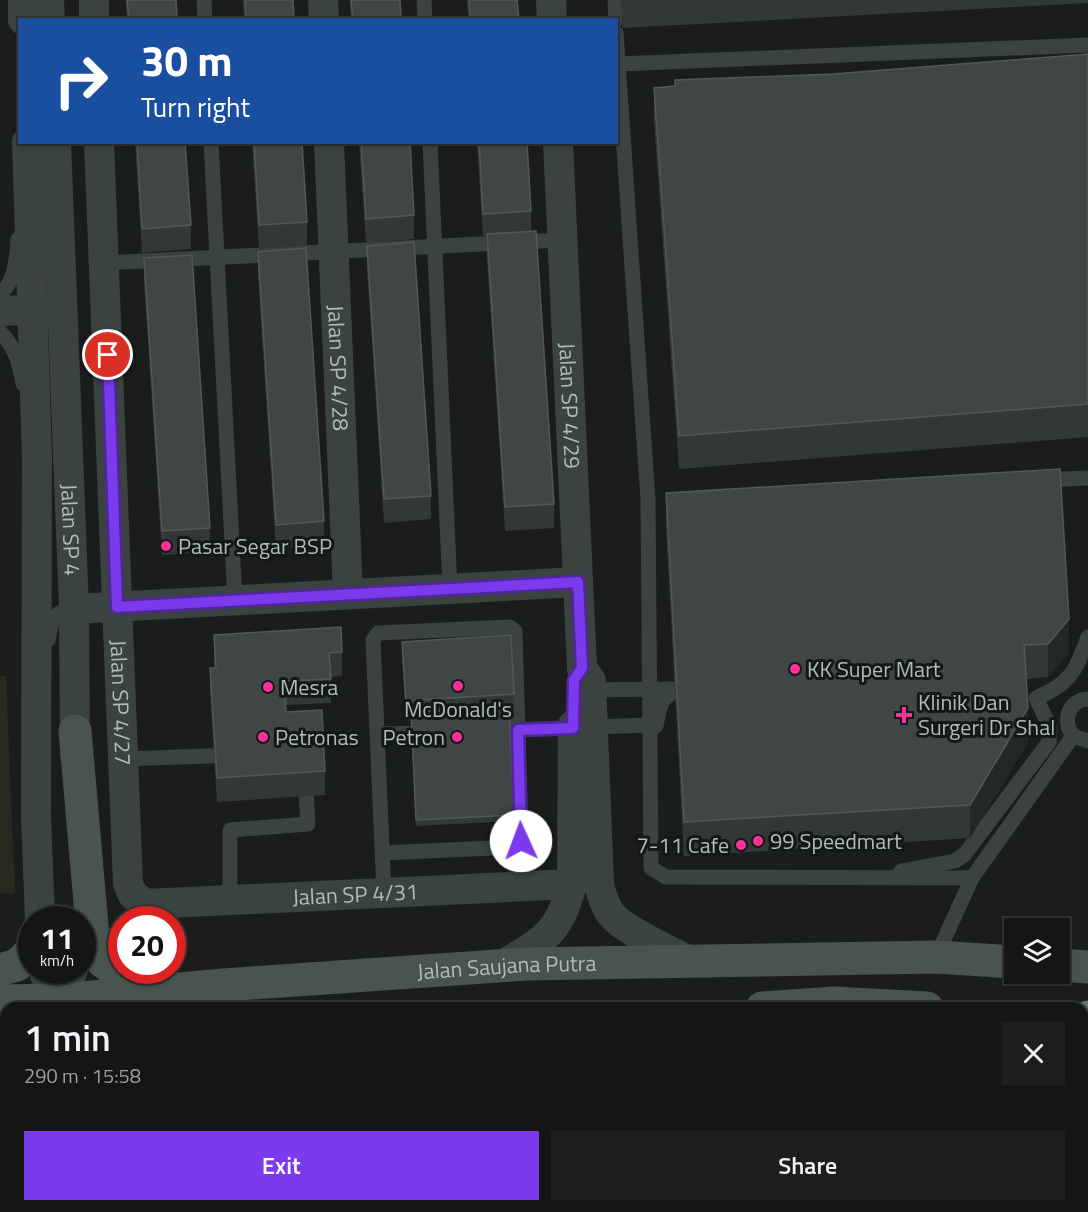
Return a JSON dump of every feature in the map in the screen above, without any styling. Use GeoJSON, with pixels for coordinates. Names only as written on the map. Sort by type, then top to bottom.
{"type":"FeatureCollection","features":[{"type":"Feature","properties":{"kind":"main road"},"geometry":{"type":"LineString","coordinates":[[75,731],[93,937],[102,961],[123,977],[152,983],[223,985]]}},
{"type":"Feature","properties":{"kind":"main road","name":"Jalan Saujana Putra"},"geometry":{"type":"LineString","coordinates":[[0,1001],[501,966],[936,957],[1004,961]]}},
{"type":"Feature","properties":{"kind":"main road"},"geometry":{"type":"LineString","coordinates":[[0,970],[18,964]]}},
{"type":"Feature","properties":{"kind":"main road"},"geometry":{"type":"LineString","coordinates":[[1070,966],[1088,967]]}},
{"type":"Feature","properties":{"kind":"street"},"geometry":{"type":"LineString","coordinates":[[23,0],[23,18]]}},
{"type":"Feature","properties":{"kind":"street"},"geometry":{"type":"LineString","coordinates":[[49,0],[50,18]]}},
{"type":"Feature","properties":{"kind":"street"},"geometry":{"type":"LineString","coordinates":[[93,0],[94,18]]}},
{"type":"Feature","properties":{"kind":"street"},"geometry":{"type":"LineString","coordinates":[[323,0],[324,18]]}},
{"type":"Feature","properties":{"kind":"street"},"geometry":{"type":"LineString","coordinates":[[551,0],[552,18]]}},
{"type":"Feature","properties":{"kind":"street","name":"Jalan SP 4"},"geometry":{"type":"LineString","coordinates":[[27,144],[37,458],[36,816],[39,906]]}},
{"type":"Feature","properties":{"kind":"street","name":"Jalan SP 4"},"geometry":{"type":"LineString","coordinates":[[56,144],[74,609],[77,906]]}},
{"type":"Feature","properties":{"kind":"street","name":"Jalan SP 4/27"},"geometry":{"type":"LineString","coordinates":[[99,144],[128,884],[138,900]]}},
{"type":"Feature","properties":{"kind":"street","name":"Jalan SP 4/28"},"geometry":{"type":"LineString","coordinates":[[329,144],[348,594]]}},
{"type":"Feature","properties":{"kind":"street","name":"Jalan SP 4/29"},"geometry":{"type":"LineString","coordinates":[[558,144],[583,728]]}},
{"type":"Feature","properties":{"kind":"street"},"geometry":{"type":"LineString","coordinates":[[0,311],[63,309]]}},
{"type":"Feature","properties":{"kind":"street"},"geometry":{"type":"LineString","coordinates":[[74,609],[578,582]]}},
{"type":"Feature","properties":{"kind":"street"},"geometry":{"type":"LineString","coordinates":[[501,966],[543,940],[558,922],[567,904],[572,884],[583,728]]}},
{"type":"Feature","properties":{"kind":"street"},"geometry":{"type":"LineString","coordinates":[[583,728],[598,884],[609,913],[619,923],[690,961]]}},
{"type":"Feature","properties":{"kind":"street","name":"Jalan SP 4/31"},"geometry":{"type":"LineString","coordinates":[[138,900],[146,904],[572,884]]}},
{"type":"Feature","properties":{"kind":"street"},"geometry":{"type":"LineString","coordinates":[[53,984],[64,997]]}},
{"type":"Feature","properties":{"kind":"lane"},"geometry":{"type":"LineString","coordinates":[[204,0],[205,18]]}},
{"type":"Feature","properties":{"kind":"lane"},"geometry":{"type":"LineString","coordinates":[[424,0],[424,18]]}},
{"type":"Feature","properties":{"kind":"lane"},"geometry":{"type":"LineString","coordinates":[[615,0],[616,18]]}},
{"type":"Feature","properties":{"kind":"lane"},"geometry":{"type":"LineString","coordinates":[[972,878],[666,877],[651,868],[649,688],[654,500],[618,64],[1088,45]]}},
{"type":"Feature","properties":{"kind":"lane"},"geometry":{"type":"LineString","coordinates":[[0,294],[13,274],[17,252],[27,144]]}},
{"type":"Feature","properties":{"kind":"lane"},"geometry":{"type":"LineString","coordinates":[[211,144],[235,600]]}},
{"type":"Feature","properties":{"kind":"lane"},"geometry":{"type":"LineString","coordinates":[[430,144],[450,589]]}},
{"type":"Feature","properties":{"kind":"lane"},"geometry":{"type":"LineString","coordinates":[[104,263],[562,240]]}},
{"type":"Feature","properties":{"kind":"lane"},"geometry":{"type":"LineString","coordinates":[[0,332],[12,344],[19,364],[37,458]]}},
{"type":"Feature","properties":{"kind":"lane"},"geometry":{"type":"LineString","coordinates":[[1029,481],[1088,478]]}},
{"type":"Feature","properties":{"kind":"lane"},"geometry":{"type":"LineString","coordinates":[[36,816],[49,709],[48,643],[51,625],[54,616],[61,611],[74,609]]}},
{"type":"Feature","properties":{"kind":"lane"},"geometry":{"type":"LineString","coordinates":[[382,854],[513,847],[521,841],[515,632],[510,627],[378,633],[374,640],[377,734],[382,854],[384,893]]}},
{"type":"Feature","properties":{"kind":"lane"},"geometry":{"type":"LineString","coordinates":[[867,877],[955,861],[965,854],[1049,742],[1050,727],[1036,698],[1053,691],[1071,676],[1088,637]]}},
{"type":"Feature","properties":{"kind":"lane"},"geometry":{"type":"LineString","coordinates":[[582,683],[678,689],[666,695],[661,702],[650,746]]}},
{"type":"Feature","properties":{"kind":"lane"},"geometry":{"type":"LineString","coordinates":[[936,957],[972,878],[1081,739],[1067,724],[1067,718],[1072,706],[1086,696]]}},
{"type":"Feature","properties":{"kind":"lane"},"geometry":{"type":"LineString","coordinates":[[494,730],[650,725]]}},
{"type":"Feature","properties":{"kind":"lane"},"geometry":{"type":"LineString","coordinates":[[377,734],[447,732]]}},
{"type":"Feature","properties":{"kind":"lane"},"geometry":{"type":"LineString","coordinates":[[124,759],[248,755]]}},
{"type":"Feature","properties":{"kind":"lane"},"geometry":{"type":"LineString","coordinates":[[230,900],[230,830],[308,824],[305,765]]}},
{"type":"Feature","properties":{"kind":"shaded area"},"geometry":{"type":"Polygon","coordinates":[[[0,676],[6,676],[15,893],[0,894],[0,676]]]}},
{"type":"Feature","properties":{"kind":"building"},"geometry":{"type":"Polygon","coordinates":[[[127,0],[176,0],[177,18],[129,18],[127,0]]]}},
{"type":"Feature","properties":{"kind":"building"},"geometry":{"type":"Polygon","coordinates":[[[245,0],[293,0],[294,18],[246,18],[245,0]]]}},
{"type":"Feature","properties":{"kind":"building"},"geometry":{"type":"Polygon","coordinates":[[[351,0],[400,0],[401,18],[353,18],[351,0]]]}},
{"type":"Feature","properties":{"kind":"building"},"geometry":{"type":"Polygon","coordinates":[[[469,0],[517,0],[519,18],[470,18],[469,0]]]}},
{"type":"Feature","properties":{"kind":"building"},"geometry":{"type":"Polygon","coordinates":[[[1088,54],[1088,404],[679,436],[654,88],[675,86],[675,80],[833,74],[1088,54]]]}},
{"type":"Feature","properties":{"kind":"building"},"geometry":{"type":"Polygon","coordinates":[[[137,144],[185,144],[191,225],[142,229],[137,144]]]}},
{"type":"Feature","properties":{"kind":"building"},"geometry":{"type":"Polygon","coordinates":[[[254,144],[302,144],[307,222],[259,225],[254,144]]]}},
{"type":"Feature","properties":{"kind":"building"},"geometry":{"type":"Polygon","coordinates":[[[361,144],[410,144],[414,215],[366,219],[361,144]]]}},
{"type":"Feature","properties":{"kind":"building"},"geometry":{"type":"Polygon","coordinates":[[[479,144],[527,144],[531,211],[483,214],[479,144]]]}},
{"type":"Feature","properties":{"kind":"building"},"geometry":{"type":"Polygon","coordinates":[[[536,231],[554,504],[505,507],[487,234],[536,231]]]}},
{"type":"Feature","properties":{"kind":"building"},"geometry":{"type":"Polygon","coordinates":[[[414,242],[431,496],[384,499],[367,246],[414,242]]]}},
{"type":"Feature","properties":{"kind":"building"},"geometry":{"type":"Polygon","coordinates":[[[306,248],[324,521],[276,525],[258,252],[306,248]]]}},
{"type":"Feature","properties":{"kind":"building"},"geometry":{"type":"Polygon","coordinates":[[[192,255],[210,528],[162,531],[144,258],[192,255]]]}},
{"type":"Feature","properties":{"kind":"building"},"geometry":{"type":"Polygon","coordinates":[[[1060,469],[1069,619],[1048,644],[1024,645],[1028,708],[970,805],[684,822],[666,493],[1060,469]]]}},
{"type":"Feature","properties":{"kind":"building"},"geometry":{"type":"Polygon","coordinates":[[[341,627],[342,652],[329,653],[331,679],[284,681],[286,712],[322,710],[325,771],[217,778],[210,668],[216,668],[214,635],[341,627]]]}},
{"type":"Feature","properties":{"kind":"building","name":"McDonald's"},"geometry":{"type":"Polygon","coordinates":[[[511,635],[514,694],[406,701],[402,642],[511,635]]]}},
{"type":"Feature","properties":{"kind":"building"},"geometry":{"type":"Polygon","coordinates":[[[509,706],[514,815],[416,820],[411,712],[509,706]]]}},
{"type":"Feature","properties":{"kind":"place","name":"Pasar Segar BSP"},"geometry":{"type":"Point","coordinates":[166,546]}},
{"type":"Feature","properties":{"kind":"place","name":"KK Super Mart"},"geometry":{"type":"Point","coordinates":[795,669]}},
{"type":"Feature","properties":{"kind":"place","name":"McDonald's"},"geometry":{"type":"Point","coordinates":[458,686]}},
{"type":"Feature","properties":{"kind":"place","name":"Mesra"},"geometry":{"type":"Point","coordinates":[268,687]}},
{"type":"Feature","properties":{"kind":"place","name":"Klinik Dan Surgeri Dr Shal"},"geometry":{"type":"Point","coordinates":[904,715]}},
{"type":"Feature","properties":{"kind":"place","name":"Petronas"},"geometry":{"type":"Point","coordinates":[263,737]}},
{"type":"Feature","properties":{"kind":"place","name":"Petron"},"geometry":{"type":"Point","coordinates":[457,737]}},
{"type":"Feature","properties":{"kind":"place","name":"99 Speedmart"},"geometry":{"type":"Point","coordinates":[758,841]}},
{"type":"Feature","properties":{"kind":"place","name":"7-11 Cafe"},"geometry":{"type":"Point","coordinates":[741,845]}},
{"type":"Feature","properties":{"kind":"route"},"geometry":{"type":"LineString","coordinates":[[108,355],[117,607],[578,582],[582,668],[574,680],[573,728],[518,730],[521,841]]}}]}
